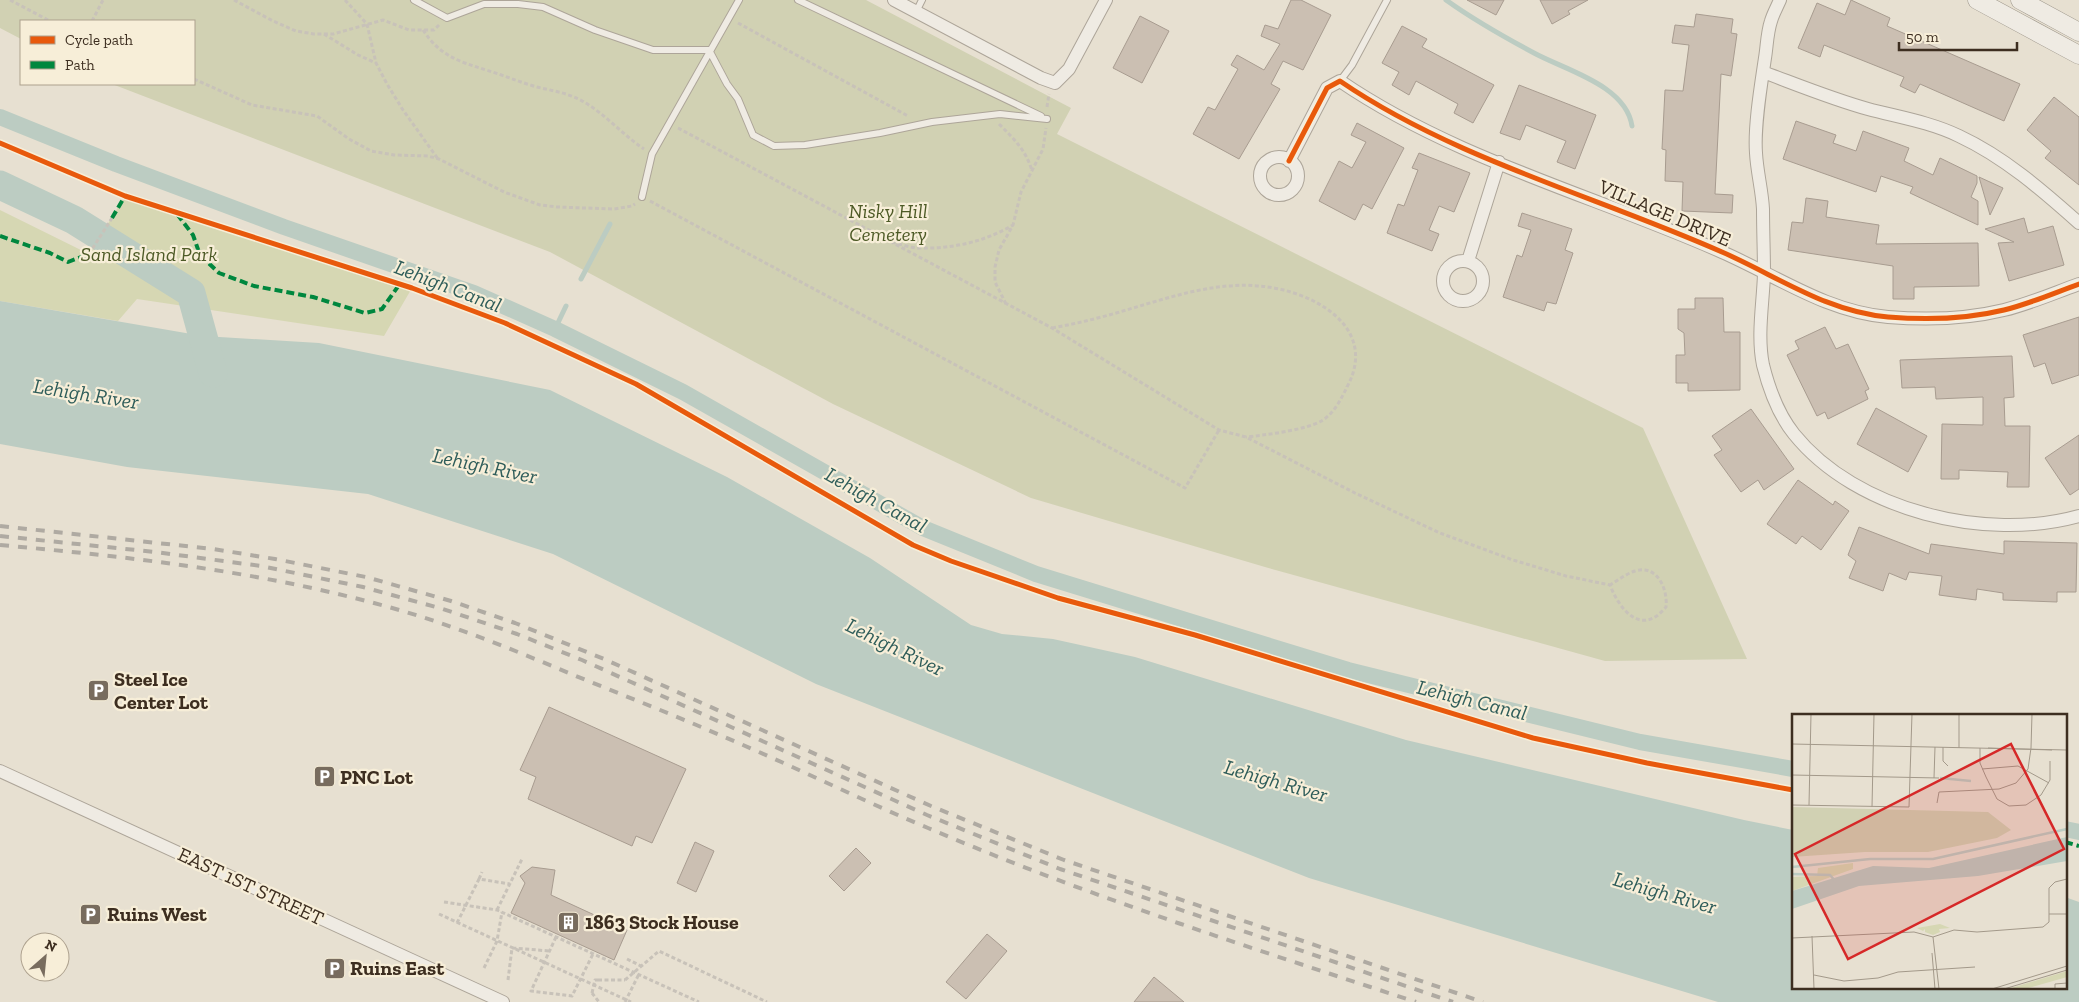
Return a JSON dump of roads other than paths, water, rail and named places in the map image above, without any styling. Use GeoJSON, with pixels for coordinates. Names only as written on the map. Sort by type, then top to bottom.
{"type":"FeatureCollection","features":[{"type":"Feature","properties":{"kind":"street"},"geometry":{"type":"LineString","coordinates":[[894,0],[1041,78],[1055,83],[1069,69],[1106,0]]}},
{"type":"Feature","properties":{"kind":"street"},"geometry":{"type":"LineString","coordinates":[[1780,0],[1771,20],[1763,72],[1756,152],[1763,207],[1764,273],[1760,341],[1768,384],[1776,404],[1793,433],[1826,466],[1870,492],[1906,507],[1953,520],[2010,525],[2043,523],[2079,516]]}},
{"type":"Feature","properties":{"kind":"street"},"geometry":{"type":"LineString","coordinates":[[1978,0],[2076,45]]}},
{"type":"Feature","properties":{"kind":"street"},"geometry":{"type":"LineString","coordinates":[[2020,0],[2076,45]]}},
{"type":"Feature","properties":{"kind":"street"},"geometry":{"type":"LineString","coordinates":[[1763,72],[1826,96],[1867,109],[1931,124],[1958,135],[1986,150],[2018,172],[2048,195],[2079,223]]}},
{"type":"Feature","properties":{"kind":"street"},"geometry":{"type":"LineString","coordinates":[[1289,161],[1327,88],[1340,81]]}},
{"type":"Feature","properties":{"kind":"street","name":"VILLAGE DRIVE"},"geometry":{"type":"LineString","coordinates":[[1340,81],[1397,117],[1443,140],[1724,252],[1811,296],[1858,312],[1888,317],[1963,316],[2003,310],[2079,284]]}},
{"type":"Feature","properties":{"kind":"street"},"geometry":{"type":"LineString","coordinates":[[1468,261],[1499,162]]}},
{"type":"Feature","properties":{"kind":"street","name":"EAST 1ST STREET"},"geometry":{"type":"LineString","coordinates":[[0,771],[503,1002]]}},
{"type":"Feature","properties":{"kind":"lane"},"geometry":{"type":"LineString","coordinates":[[414,0],[447,18],[484,4],[518,4],[543,8],[595,30],[653,50],[709,50]]}},
{"type":"Feature","properties":{"kind":"lane"},"geometry":{"type":"LineString","coordinates":[[642,197],[652,154],[709,50],[739,0]]}},
{"type":"Feature","properties":{"kind":"lane"},"geometry":{"type":"LineString","coordinates":[[709,50],[727,84],[738,99],[753,135],[774,146],[815,144],[922,124],[1000,114],[1047,119],[798,0]]}},
{"type":"Feature","properties":{"kind":"lane"},"geometry":{"type":"LineString","coordinates":[[916,12],[922,0]]}},
{"type":"Feature","properties":{"kind":"lane"},"geometry":{"type":"LineString","coordinates":[[1340,81],[1352,65],[1387,0]]}},
{"type":"Feature","properties":{"kind":"water","name":"Lehigh River"},"geometry":{"type":"Polygon","coordinates":[[[0,301],[203,336],[319,343],[550,390],[727,477],[870,558],[971,625],[1002,634],[1053,639],[1135,657],[1406,740],[1792,830],[1792,990],[2066,990],[2066,897],[2079,902],[2079,1002],[1718,1002],[1309,878],[816,684],[553,554],[368,494],[127,467],[0,444],[0,301]]]}},
{"type":"Feature","properties":{"kind":"waterway"},"geometry":{"type":"LineString","coordinates":[[1446,0],[1512,41],[1607,89],[1619,100],[1627,112],[1632,126]]}},
{"type":"Feature","properties":{"kind":"waterway","name":"Lehigh Canal"},"geometry":{"type":"LineString","coordinates":[[0,117],[116,164],[284,227],[474,293],[555,329],[683,392],[923,528],[1036,574],[1348,670],[1640,742],[1792,769]]}},
{"type":"Feature","properties":{"kind":"waterway"},"geometry":{"type":"LineString","coordinates":[[0,185],[74,220],[191,293],[213,373]]}},
{"type":"Feature","properties":{"kind":"waterway"},"geometry":{"type":"LineString","coordinates":[[581,279],[610,224]]}},
{"type":"Feature","properties":{"kind":"waterway"},"geometry":{"type":"LineString","coordinates":[[555,329],[566,306]]}},
{"type":"Feature","properties":{"kind":"waterway","name":"Lehigh Canal"},"geometry":{"type":"LineString","coordinates":[[2066,829],[2079,832]]}},
{"type":"Feature","properties":{"kind":"railway"},"geometry":{"type":"LineString","coordinates":[[0,526],[213,549],[275,559],[366,577],[451,601],[515,623],[604,659],[931,806],[1064,860],[1483,1002]]}},
{"type":"Feature","properties":{"kind":"railway"},"geometry":{"type":"LineString","coordinates":[[0,536],[155,552],[261,566],[363,587],[443,609],[517,634],[582,660],[927,815],[1060,869],[1453,1002]]}},
{"type":"Feature","properties":{"kind":"railway"},"geometry":{"type":"LineString","coordinates":[[0,545],[146,560],[242,574],[337,594],[434,621],[506,647],[686,721],[988,853],[1109,899],[1416,1002]]}},
{"type":"Feature","properties":{"kind":"place","name":"Steel Ice Center Lot"},"geometry":{"type":"Point","coordinates":[98,691]}},
{"type":"Feature","properties":{"kind":"place","name":"PNC Lot"},"geometry":{"type":"Point","coordinates":[324,777]}},
{"type":"Feature","properties":{"kind":"place","name":"Ruins West"},"geometry":{"type":"Point","coordinates":[91,914]}},
{"type":"Feature","properties":{"kind":"place","name":"1863 Stock House"},"geometry":{"type":"Point","coordinates":[569,922]}},
{"type":"Feature","properties":{"kind":"place","name":"Ruins East"},"geometry":{"type":"Point","coordinates":[334,968]}},
{"type":"Feature","properties":{"kind":"park label","name":"Nisky Hill Cemetery"},"geometry":{"type":"Point","coordinates":[888,222]}},
{"type":"Feature","properties":{"kind":"park label","name":"Sand Island Park"},"geometry":{"type":"Point","coordinates":[149,254]}}]}
